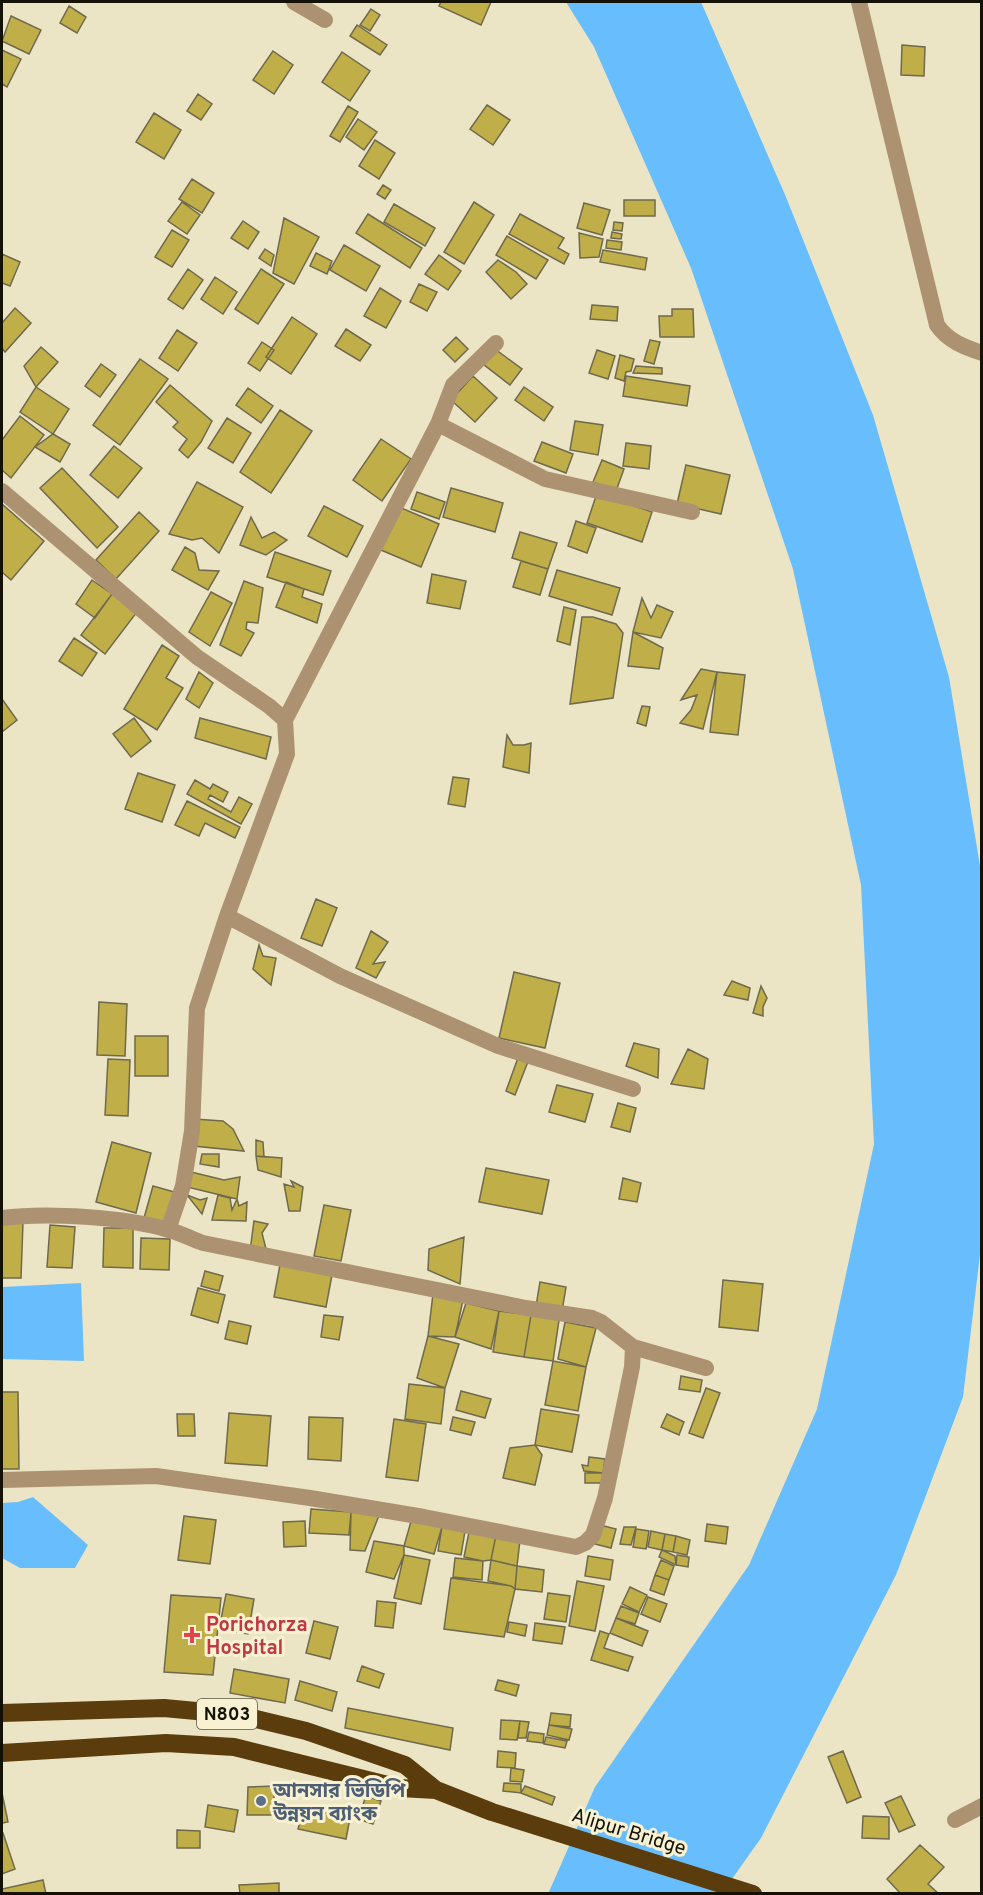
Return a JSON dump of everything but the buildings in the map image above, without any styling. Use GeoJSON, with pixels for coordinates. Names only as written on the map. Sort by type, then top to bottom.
{"type":"FeatureCollection","features":[{"type":"Feature","properties":{"kind":"highway","name":"N803"},"geometry":{"type":"LineString","coordinates":[[2,1713],[164,1708],[239,1714],[306,1731],[405,1765],[436,1790]]}},
{"type":"Feature","properties":{"kind":"highway","name":"N803"},"geometry":{"type":"LineString","coordinates":[[2,1754],[166,1743],[234,1747],[400,1788],[436,1790]]}},
{"type":"Feature","properties":{"kind":"highway","name":"Alipur Bridge"},"geometry":{"type":"LineString","coordinates":[[436,1790],[492,1812],[753,1893]]}},
{"type":"Feature","properties":{"kind":"street"},"geometry":{"type":"LineString","coordinates":[[294,2],[325,20]]}},
{"type":"Feature","properties":{"kind":"street"},"geometry":{"type":"LineString","coordinates":[[859,2],[938,325],[944,335],[960,345],[981,353]]}},
{"type":"Feature","properties":{"kind":"street"},"geometry":{"type":"LineString","coordinates":[[168,1230],[183,1186],[192,1131],[197,1008],[227,916],[287,754],[285,720],[438,424],[453,385],[496,343]]}},
{"type":"Feature","properties":{"kind":"street"},"geometry":{"type":"LineString","coordinates":[[438,424],[545,479],[692,512]]}},
{"type":"Feature","properties":{"kind":"street"},"geometry":{"type":"LineString","coordinates":[[2,491],[197,657],[285,720]]}},
{"type":"Feature","properties":{"kind":"street"},"geometry":{"type":"LineString","coordinates":[[227,916],[340,976],[498,1046],[633,1089]]}},
{"type":"Feature","properties":{"kind":"street"},"geometry":{"type":"LineString","coordinates":[[2,1218],[50,1216],[119,1221],[168,1230],[203,1244],[526,1308],[592,1318],[601,1322],[633,1347],[706,1368]]}},
{"type":"Feature","properties":{"kind":"street"},"geometry":{"type":"LineString","coordinates":[[2,1480],[156,1476],[401,1513],[576,1547],[585,1543],[593,1535],[605,1498],[632,1367],[633,1347]]}},
{"type":"Feature","properties":{"kind":"street"},"geometry":{"type":"LineString","coordinates":[[956,1820],[981,1806]]}},
{"type":"Feature","properties":{"kind":"water"},"geometry":{"type":"Polygon","coordinates":[[[566,2],[701,2],[786,197],[873,415],[949,677],[981,872],[981,1246],[963,1397],[896,1575],[761,1838],[722,1893],[548,1894],[595,1787],[749,1565],[817,1409],[874,1144],[861,885],[793,569],[691,268],[594,47],[566,2]]]}},
{"type":"Feature","properties":{"kind":"water"},"geometry":{"type":"Polygon","coordinates":[[[81,1283],[84,1361],[2,1359],[2,1287],[81,1283]]]}},
{"type":"Feature","properties":{"kind":"water"},"geometry":{"type":"Polygon","coordinates":[[[33,1497],[88,1545],[75,1568],[20,1568],[2,1558],[2,1503],[18,1502],[33,1497]]]}},
{"type":"Feature","properties":{"kind":"place","name":"Porichorza Hospital"},"geometry":{"type":"Point","coordinates":[192,1635]}},
{"type":"Feature","properties":{"kind":"place","name":"আনসার ভিডিপি উন্নয়ন ব্যাংক"},"geometry":{"type":"Point","coordinates":[261,1801]}}]}
